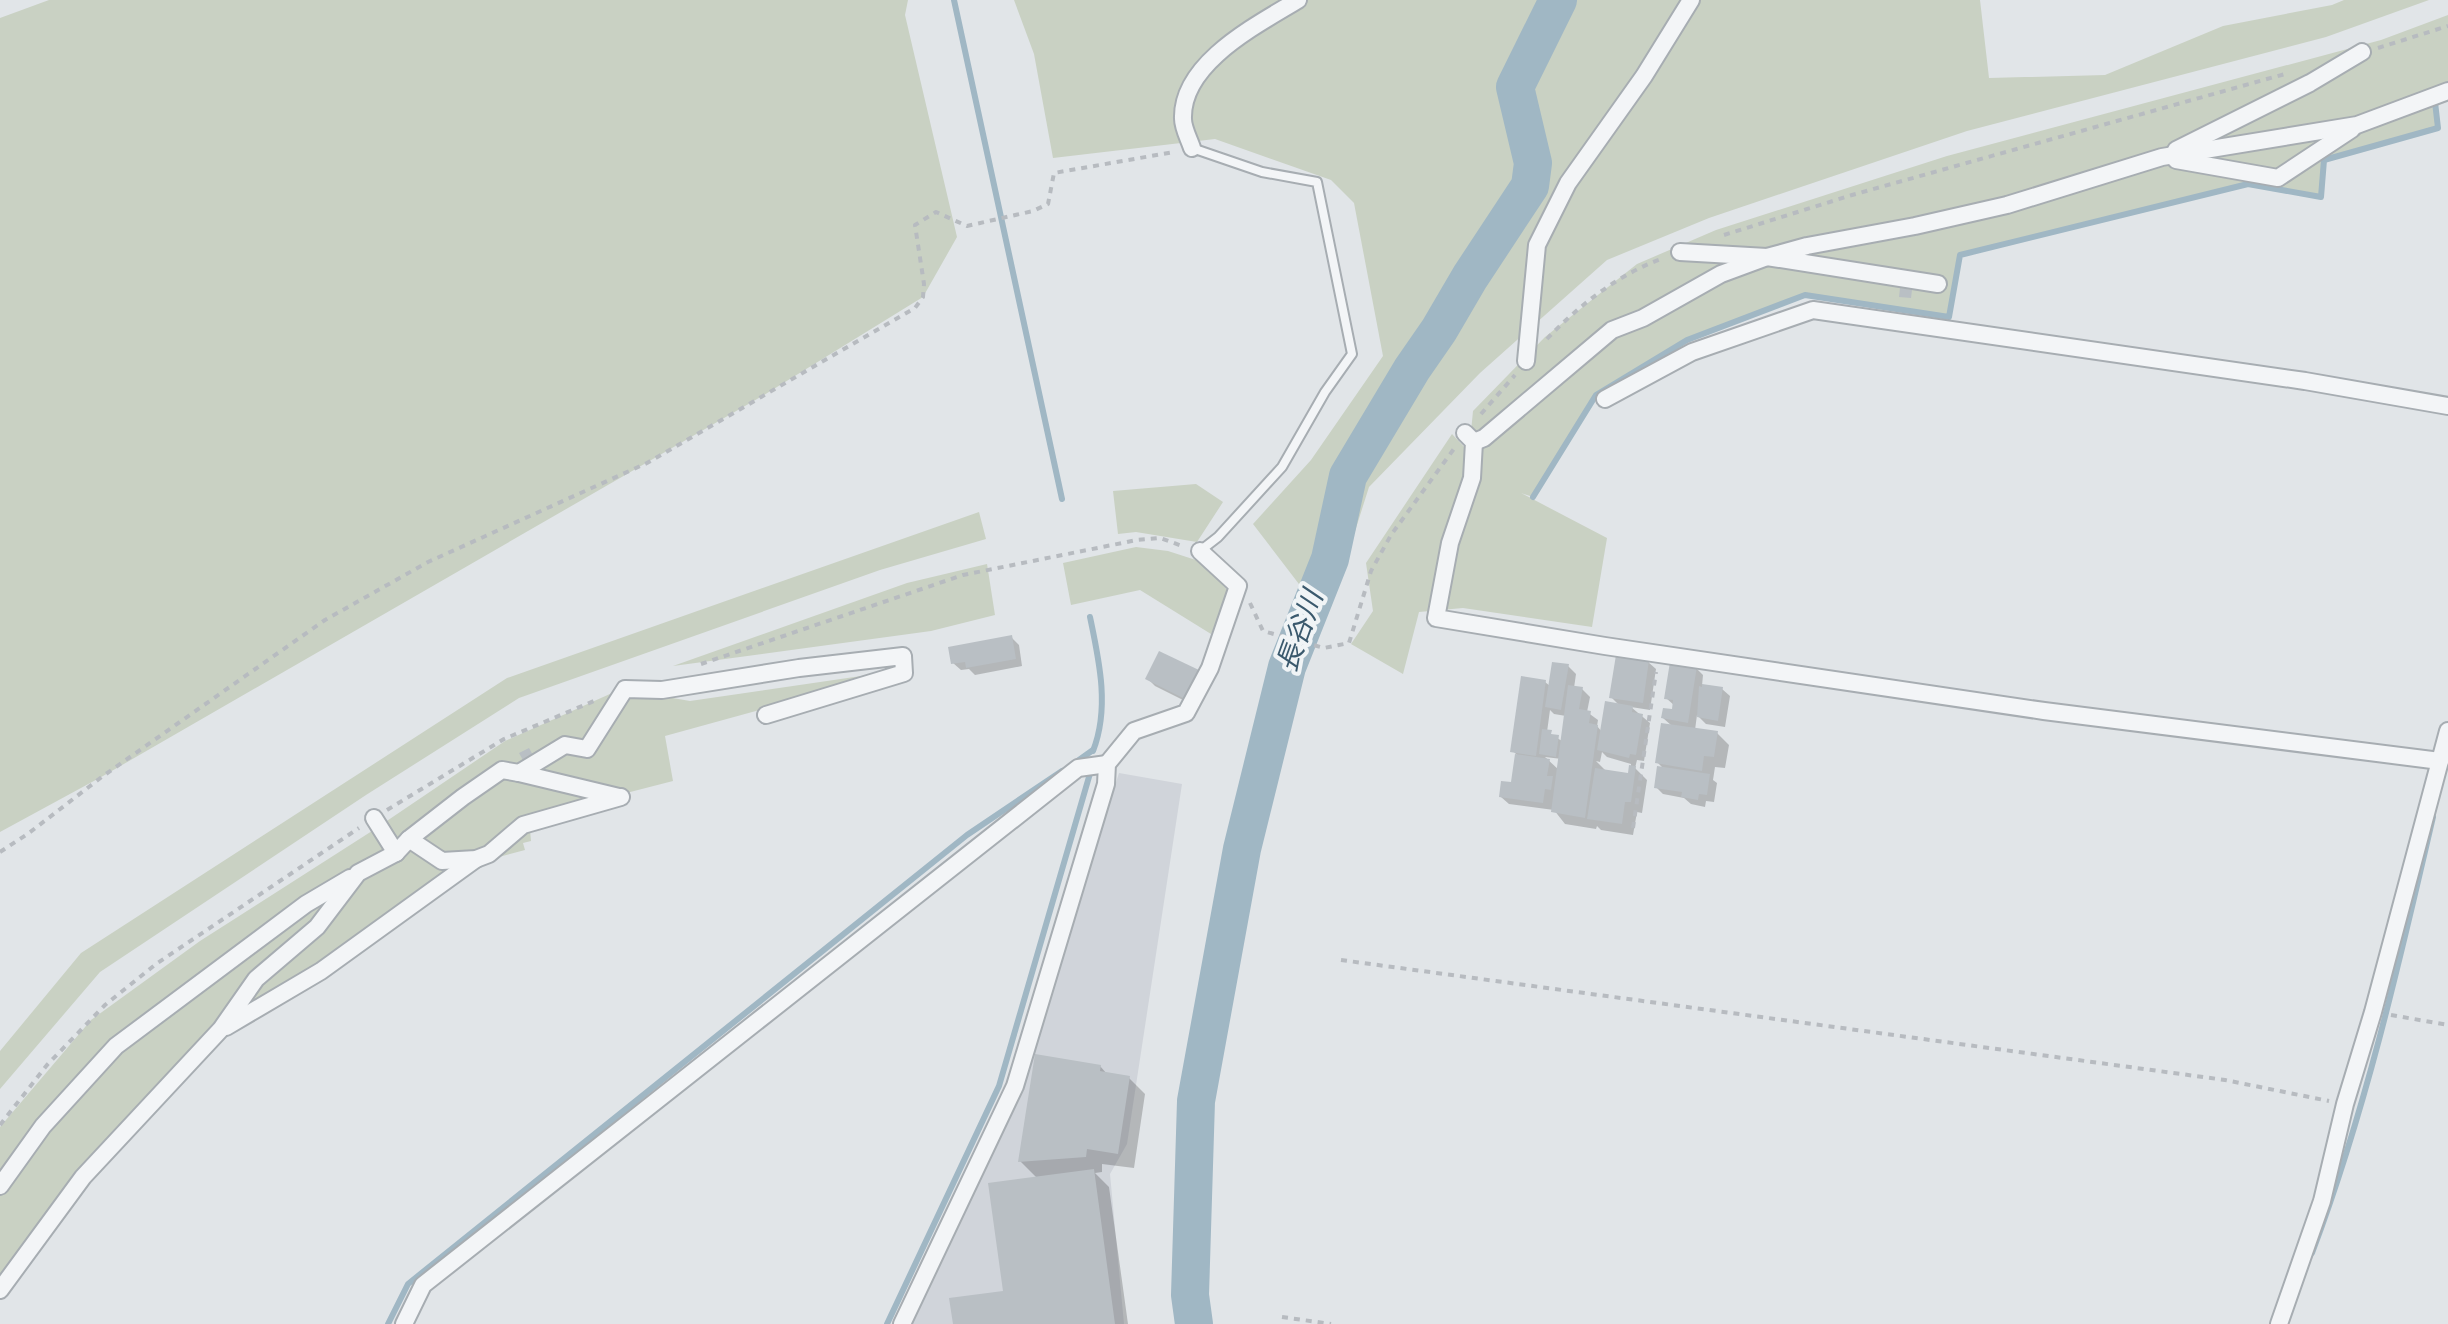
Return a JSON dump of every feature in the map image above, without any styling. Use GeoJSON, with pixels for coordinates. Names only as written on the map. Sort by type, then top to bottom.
{"type":"FeatureCollection","features":[{"type":"Feature","properties":{"kind":"street"},"geometry":{"type":"LineString","coordinates":[[1192,148],[1182,121],[1186,95],[1199,72],[1246,32],[1298,0]]}},
{"type":"Feature","properties":{"kind":"street"},"geometry":{"type":"LineString","coordinates":[[1526,361],[1537,245],[1568,183],[1644,76],[1691,0]]}},
{"type":"Feature","properties":{"kind":"street"},"geometry":{"type":"LineString","coordinates":[[2162,157],[2310,83],[2362,52]]}},
{"type":"Feature","properties":{"kind":"street"},"geometry":{"type":"LineString","coordinates":[[2440,761],[2044,711],[1436,618],[1450,543],[1472,478],[1470,438],[1484,438],[1612,330],[1643,318],[1721,274],[1767,257],[2007,205],[2162,157],[2357,125],[2448,91]]}},
{"type":"Feature","properties":{"kind":"street"},"geometry":{"type":"LineString","coordinates":[[2162,157],[2278,178],[2357,125]]}},
{"type":"Feature","properties":{"kind":"street"},"geometry":{"type":"LineString","coordinates":[[1680,252],[1767,257],[1938,284]]}},
{"type":"Feature","properties":{"kind":"street"},"geometry":{"type":"LineString","coordinates":[[1605,399],[1692,352],[1813,310],[2305,381],[2448,406]]}},
{"type":"Feature","properties":{"kind":"street"},"geometry":{"type":"LineString","coordinates":[[902,1324],[1015,1086],[1106,784],[1107,764],[1134,731],[1186,713],[1210,668],[1238,586],[1200,551]]}},
{"type":"Feature","properties":{"kind":"street"},"geometry":{"type":"LineString","coordinates":[[519,773],[565,745],[587,749],[625,689],[662,690],[799,668],[903,656],[904,673],[766,715]]}},
{"type":"Feature","properties":{"kind":"street"},"geometry":{"type":"LineString","coordinates":[[2279,1324],[2322,1201],[2345,1104],[2373,1012],[2448,731]]}},
{"type":"Feature","properties":{"kind":"street"},"geometry":{"type":"LineString","coordinates":[[404,1324],[423,1285],[1078,768],[1107,764]]}},
{"type":"Feature","properties":{"kind":"street"},"geometry":{"type":"LineString","coordinates":[[0,1186],[43,1126],[116,1046],[306,904],[396,853],[409,839],[502,770],[621,797],[523,825],[489,854],[476,859],[321,971],[221,1029]]}},
{"type":"Feature","properties":{"kind":"street"},"geometry":{"type":"LineString","coordinates":[[374,818],[396,853]]}},
{"type":"Feature","properties":{"kind":"street"},"geometry":{"type":"LineString","coordinates":[[409,839],[442,861],[476,859]]}},
{"type":"Feature","properties":{"kind":"street"},"geometry":{"type":"LineString","coordinates":[[0,1290],[83,1177],[221,1029],[256,979],[317,927],[358,873]]}},
{"type":"Feature","properties":{"kind":"lane"},"geometry":{"type":"LineString","coordinates":[[1192,148],[1262,172],[1317,182],[1352,354],[1325,392],[1282,467],[1218,537],[1200,551]]}},
{"type":"Feature","properties":{"kind":"path"},"geometry":{"type":"LineString","coordinates":[[0,852],[325,620],[428,562],[647,463],[915,308],[923,297],[924,284],[915,225],[936,212],[967,226],[1033,211],[1048,204],[1054,173],[1192,148]]}},
{"type":"Feature","properties":{"kind":"path"},"geometry":{"type":"LineString","coordinates":[[1238,586],[1254,609],[1263,631],[1324,648]]}},
{"type":"Feature","properties":{"kind":"path"},"geometry":{"type":"LineString","coordinates":[[1633,828],[1659,654]]}},
{"type":"Feature","properties":{"kind":"path"},"geometry":{"type":"LineString","coordinates":[[1341,960],[2225,1080],[2345,1104]]}},
{"type":"Feature","properties":{"kind":"path"},"geometry":{"type":"LineString","coordinates":[[2373,1012],[2448,1025]]}},
{"type":"Feature","properties":{"kind":"path"},"geometry":{"type":"LineString","coordinates":[[1282,1317],[1331,1324]]}},
{"type":"Feature","properties":{"kind":"shaded area"},"geometry":{"type":"Polygon","coordinates":[[[49,0],[908,0],[905,15],[957,237],[923,297],[764,395],[103,776],[0,832],[0,18],[49,0]]]}},
{"type":"Feature","properties":{"kind":"shaded area"},"geometry":{"type":"Polygon","coordinates":[[[1014,0],[1980,0],[1989,78],[2105,75],[2223,26],[2344,0],[2429,0],[2326,37],[1967,131],[1709,218],[1607,260],[1480,373],[1369,487],[1331,607],[1315,605],[1253,524],[1311,460],[1383,356],[1354,203],[1331,180],[1215,139],[1053,158],[1034,54],[1014,0]]]}},
{"type":"Feature","properties":{"kind":"shaded area"},"geometry":{"type":"Polygon","coordinates":[[[2448,15],[2448,85],[2435,102],[2438,128],[2325,160],[2321,197],[2248,184],[1960,255],[1949,317],[1805,295],[1687,340],[1596,395],[1533,497],[1521,493],[1607,538],[1592,627],[1463,608],[1419,612],[1403,674],[1351,644],[1373,611],[1366,563],[1452,434],[1469,452],[1473,411],[1545,337],[1637,264],[1716,230],[1947,156],[2381,40],[2448,15]]]}},
{"type":"Feature","properties":{"kind":"shaded area"},"geometry":{"type":"Polygon","coordinates":[[[1196,484],[1223,502],[1197,542],[1136,532],[1118,534],[1113,491],[1196,484]]]}},
{"type":"Feature","properties":{"kind":"shaded area"},"geometry":{"type":"Polygon","coordinates":[[[979,512],[986,539],[880,570],[519,698],[366,795],[100,972],[0,1089],[0,1051],[81,953],[507,678],[979,512]]]}},
{"type":"Feature","properties":{"kind":"shaded area"},"geometry":{"type":"Polygon","coordinates":[[[1136,547],[1168,551],[1202,562],[1230,593],[1211,634],[1140,590],[1071,605],[1063,563],[1136,547]]]}},
{"type":"Feature","properties":{"kind":"shaded area"},"geometry":{"type":"Polygon","coordinates":[[[987,564],[995,615],[931,631],[673,666],[907,583],[987,564]]]}},
{"type":"Feature","properties":{"kind":"shaded area"},"geometry":{"type":"Polygon","coordinates":[[[909,669],[665,736],[673,781],[529,818],[531,841],[523,843],[525,850],[488,860],[319,968],[221,1023],[0,1282],[0,1127],[91,1020],[200,941],[505,741],[621,689],[690,701],[909,669]]]}},
{"type":"Feature","properties":{"kind":"shaded area"},"geometry":{"type":"Polygon","coordinates":[[[1119,773],[1182,784],[1127,1144],[1110,1174],[1124,1324],[909,1324],[1020,1083],[1119,773]]]}},
{"type":"Feature","properties":{"kind":"building"},"geometry":{"type":"Polygon","coordinates":[[[1900,288],[1912,290],[1911,298],[1899,297],[1900,288]]]}},
{"type":"Feature","properties":{"kind":"building"},"geometry":{"type":"Polygon","coordinates":[[[1012,635],[1016,659],[966,668],[965,662],[951,664],[948,647],[1012,635]]]}},
{"type":"Feature","properties":{"kind":"building"},"geometry":{"type":"Polygon","coordinates":[[[1159,651],[1201,671],[1187,700],[1145,679],[1159,651]]]}},
{"type":"Feature","properties":{"kind":"building"},"geometry":{"type":"Polygon","coordinates":[[[1616,655],[1649,660],[1643,703],[1609,698],[1616,655]]]}},
{"type":"Feature","properties":{"kind":"building"},"geometry":{"type":"Polygon","coordinates":[[[1552,662],[1569,664],[1561,710],[1545,707],[1552,662]]]}},
{"type":"Feature","properties":{"kind":"building"},"geometry":{"type":"Polygon","coordinates":[[[1670,662],[1697,666],[1688,723],[1661,718],[1663,708],[1672,709],[1673,700],[1664,699],[1670,662]]]}},
{"type":"Feature","properties":{"kind":"building"},"geometry":{"type":"Polygon","coordinates":[[[1521,676],[1546,680],[1536,756],[1510,752],[1521,676]]]}},
{"type":"Feature","properties":{"kind":"building"},"geometry":{"type":"Polygon","coordinates":[[[1702,684],[1723,687],[1718,721],[1697,717],[1699,686],[1702,687],[1702,684]]]}},
{"type":"Feature","properties":{"kind":"building"},"geometry":{"type":"Polygon","coordinates":[[[1568,685],[1583,687],[1579,709],[1591,711],[1589,723],[1598,725],[1585,818],[1551,812],[1568,685]]]}},
{"type":"Feature","properties":{"kind":"building"},"geometry":{"type":"Polygon","coordinates":[[[1605,701],[1633,706],[1632,712],[1643,714],[1636,755],[1630,754],[1629,758],[1597,750],[1605,701]]]}},
{"type":"Feature","properties":{"kind":"building"},"geometry":{"type":"Polygon","coordinates":[[[1661,723],[1718,731],[1714,757],[1704,756],[1702,771],[1655,763],[1661,723]]]}},
{"type":"Feature","properties":{"kind":"building"},"geometry":{"type":"Polygon","coordinates":[[[1542,729],[1559,735],[1556,757],[1539,754],[1542,729]]]}},
{"type":"Feature","properties":{"kind":"building"},"geometry":{"type":"Polygon","coordinates":[[[529,748],[534,757],[524,762],[519,753],[529,748]]]}},
{"type":"Feature","properties":{"kind":"building"},"geometry":{"type":"Polygon","coordinates":[[[1515,754],[1550,759],[1547,776],[1553,776],[1551,790],[1545,789],[1543,803],[1499,797],[1501,781],[1511,782],[1515,754]]]}},
{"type":"Feature","properties":{"kind":"building"},"geometry":{"type":"Polygon","coordinates":[[[1629,765],[1636,766],[1631,802],[1625,802],[1622,824],[1587,819],[1595,768],[1628,773],[1629,765]]]}},
{"type":"Feature","properties":{"kind":"building"},"geometry":{"type":"Polygon","coordinates":[[[1657,766],[1710,774],[1707,795],[1699,794],[1698,800],[1681,797],[1682,792],[1654,788],[1657,766]]]}},
{"type":"Feature","properties":{"kind":"building"},"geometry":{"type":"Polygon","coordinates":[[[1035,1054],[1101,1065],[1100,1071],[1130,1076],[1118,1154],[1087,1149],[1086,1157],[1018,1162],[1035,1054]]]}},
{"type":"Feature","properties":{"kind":"building"},"geometry":{"type":"Polygon","coordinates":[[[1094,1169],[1115,1324],[953,1324],[949,1298],[1003,1291],[988,1183],[1094,1169]]]}},
{"type":"Feature","properties":{"kind":"waterway"},"geometry":{"type":"LineString","coordinates":[[954,0],[1062,499]]}},
{"type":"Feature","properties":{"kind":"waterway","name":"長谷川"},"geometry":{"type":"LineString","coordinates":[[1194,1324],[1190,1295],[1196,1101],[1242,849],[1287,667],[1330,559],[1348,476],[1412,369],[1530,186],[1533,163],[1515,87],[1558,0]]}},
{"type":"Feature","properties":{"kind":"waterway"},"geometry":{"type":"LineString","coordinates":[[1533,497],[1596,395],[1687,340],[1805,295],[1949,317],[1960,255],[2248,184],[2321,197],[2324,160],[2438,128],[2435,102],[2439,101]]}},
{"type":"Feature","properties":{"kind":"waterway"},"geometry":{"type":"LineString","coordinates":[[1090,617],[1102,701],[1093,751]]}},
{"type":"Feature","properties":{"kind":"waterway"},"geometry":{"type":"LineString","coordinates":[[1072,765],[1093,750]]}},
{"type":"Feature","properties":{"kind":"waterway"},"geometry":{"type":"LineString","coordinates":[[887,1324],[999,1086],[1091,770]]}},
{"type":"Feature","properties":{"kind":"waterway"},"geometry":{"type":"LineString","coordinates":[[388,1324],[408,1284],[967,835],[1062,771]]}},
{"type":"Feature","properties":{"kind":"waterway"},"geometry":{"type":"LineString","coordinates":[[2312,1253],[2365,1092],[2433,817]]}}]}
